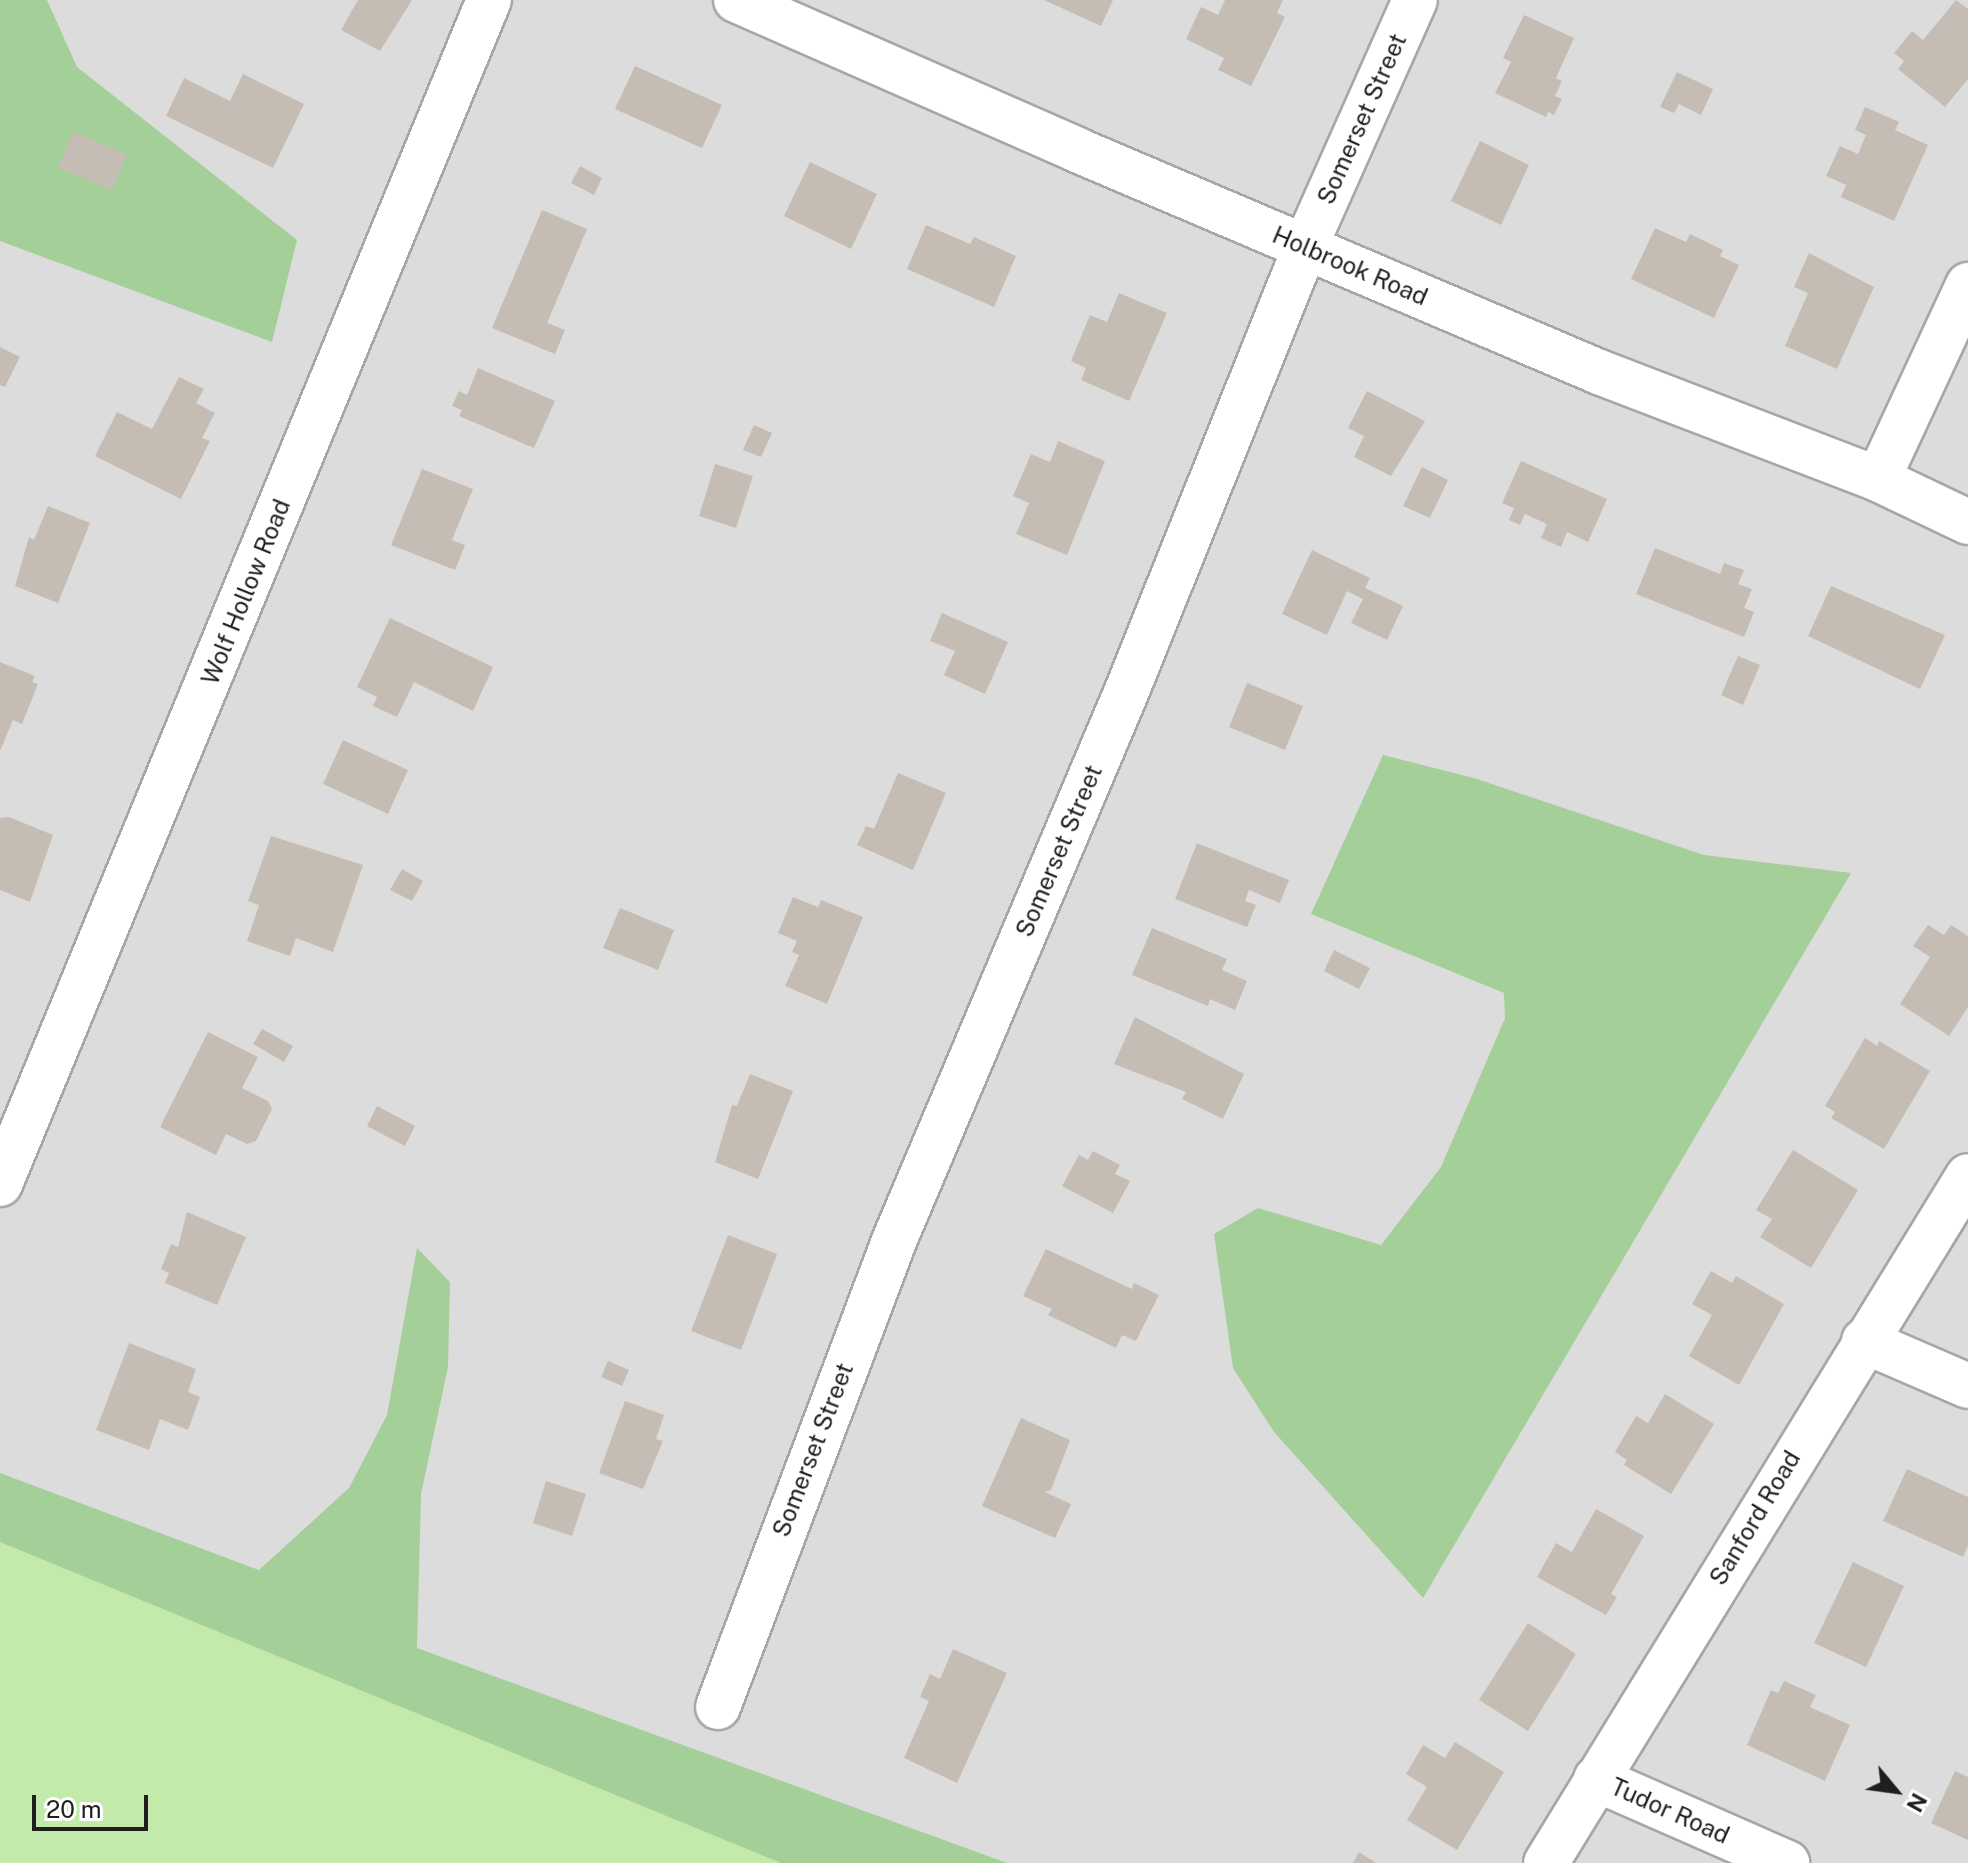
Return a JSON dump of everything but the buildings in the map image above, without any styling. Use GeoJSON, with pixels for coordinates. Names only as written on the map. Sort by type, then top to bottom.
{"type":"FeatureCollection","features":[{"type":"Feature","properties":{"kind":"street","name":"Wolf Hollow Road"},"geometry":{"type":"LineString","coordinates":[[0,1184],[489,0]]}},
{"type":"Feature","properties":{"kind":"street","name":"Holbrook Road"},"geometry":{"type":"LineString","coordinates":[[736,0],[1599,372],[1878,479],[1968,522]]}},
{"type":"Feature","properties":{"kind":"street","name":"Somerset Street"},"geometry":{"type":"LineString","coordinates":[[718,1707],[894,1241],[1128,688],[1305,247],[1415,0]]}},
{"type":"Feature","properties":{"kind":"street"},"geometry":{"type":"LineString","coordinates":[[1878,479],[1968,285]]}},
{"type":"Feature","properties":{"kind":"street","name":"Sanford Road"},"geometry":{"type":"LineString","coordinates":[[1546,1863],[1968,1176]]}},
{"type":"Feature","properties":{"kind":"street"},"geometry":{"type":"LineString","coordinates":[[1864,1341],[1968,1386]]}},
{"type":"Feature","properties":{"kind":"street","name":"Tudor Road"},"geometry":{"type":"LineString","coordinates":[[1596,1779],[1787,1863]]}},
{"type":"Feature","properties":{"kind":"shaded area"},"geometry":{"type":"Polygon","coordinates":[[[0,0],[1968,0],[1968,1863],[852,1863],[0,1512],[0,0]]]}},
{"type":"Feature","properties":{"kind":"green space"},"geometry":{"type":"Polygon","coordinates":[[[0,0],[47,0],[77,67],[297,240],[272,342],[0,241],[0,0]]]}},
{"type":"Feature","properties":{"kind":"green space"},"geometry":{"type":"Polygon","coordinates":[[[1383,755],[1474,778],[1704,855],[1851,873],[1423,1598],[1274,1432],[1233,1368],[1214,1234],[1258,1208],[1381,1245],[1441,1167],[1505,1018],[1504,993],[1311,914],[1383,755]]]}},
{"type":"Feature","properties":{"kind":"green space"},"geometry":{"type":"Polygon","coordinates":[[[417,1248],[450,1282],[448,1367],[421,1494],[417,1648],[1007,1863],[781,1863],[0,1542],[0,1473],[259,1570],[349,1488],[387,1415],[417,1248]]]}},
{"type":"Feature","properties":{"kind":"green space"},"geometry":{"type":"Polygon","coordinates":[[[0,1512],[852,1863],[0,1863],[0,1512]]]}}]}
